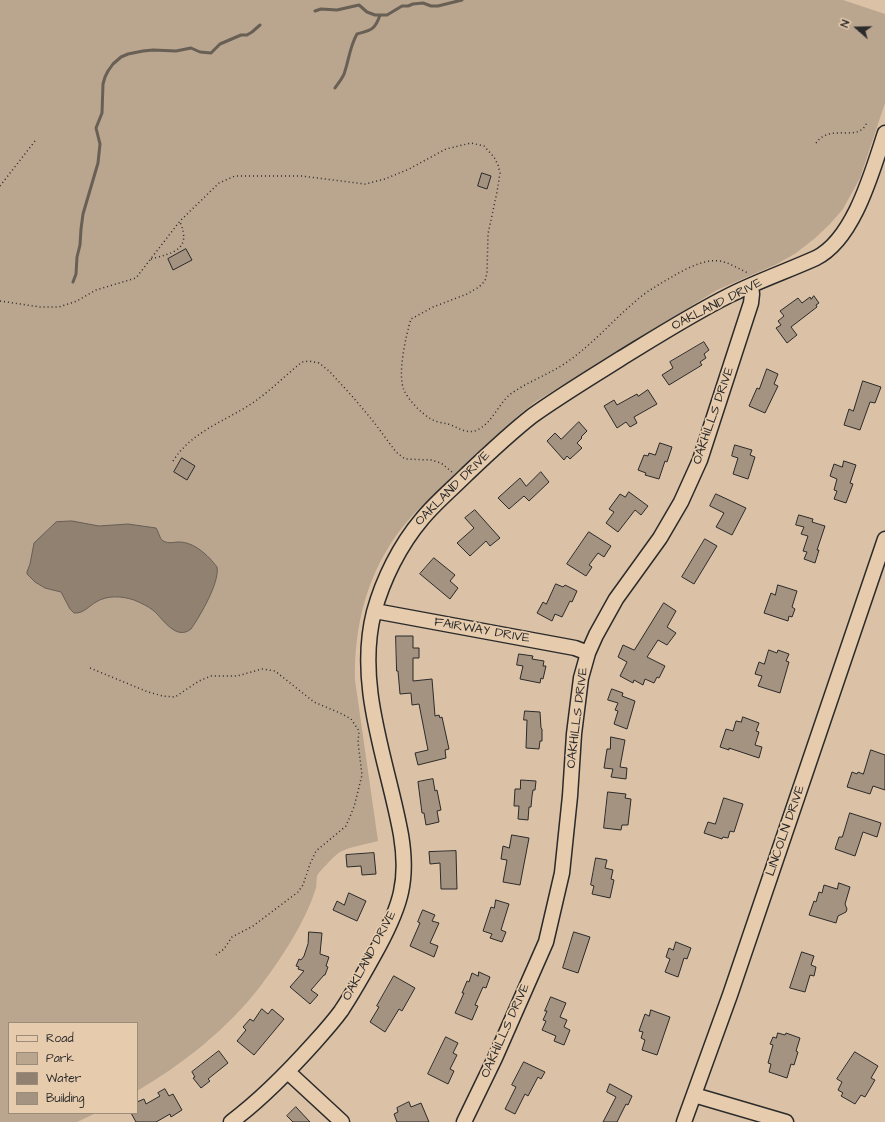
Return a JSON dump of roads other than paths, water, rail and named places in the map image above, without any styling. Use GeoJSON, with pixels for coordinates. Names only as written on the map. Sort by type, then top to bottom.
{"type":"FeatureCollection","features":[{"type":"Feature","properties":{"kind":"street","name":"OAKLAND DRIVE"},"geometry":{"type":"LineString","coordinates":[[230,1122],[262,1096],[288,1072],[339,1013],[385,935],[397,907],[401,892],[403,869],[401,836],[380,742],[369,682],[370,638],[375,611],[388,576],[408,539],[421,519],[520,426],[566,393],[686,319],[721,300],[754,284],[816,258],[826,252],[849,224],[856,212],[885,133]]}},
{"type":"Feature","properties":{"kind":"street","name":"OAKHILLS DRIVE"},"geometry":{"type":"LineString","coordinates":[[464,1122],[495,1058],[546,942],[562,873],[570,796],[574,734],[581,678],[588,653],[616,599],[660,538],[675,513],[693,476],[711,429],[751,303],[754,284]]}},
{"type":"Feature","properties":{"kind":"street","name":"LINCOLN DRIVE"},"geometry":{"type":"LineString","coordinates":[[684,1122],[730,995],[885,539]]}},
{"type":"Feature","properties":{"kind":"street","name":"FAIRWAY DRIVE"},"geometry":{"type":"LineString","coordinates":[[375,611],[575,648],[588,653]]}},
{"type":"Feature","properties":{"kind":"street"},"geometry":{"type":"LineString","coordinates":[[288,1072],[318,1098],[342,1122]]}},
{"type":"Feature","properties":{"kind":"street"},"geometry":{"type":"LineString","coordinates":[[694,1095],[786,1122]]}},
{"type":"Feature","properties":{"kind":"water"},"geometry":{"type":"Polygon","coordinates":[[[72,521],[99,526],[128,524],[156,528],[163,541],[169,543],[179,542],[190,544],[205,554],[217,567],[217,573],[208,599],[191,629],[185,632],[175,631],[170,628],[154,611],[142,603],[125,598],[105,598],[83,611],[74,613],[70,609],[61,592],[45,588],[35,582],[27,574],[34,543],[56,522],[72,521]]]}},
{"type":"Feature","properties":{"kind":"waterway"},"geometry":{"type":"LineString","coordinates":[[315,11],[321,9],[337,10],[359,5],[367,12],[375,15],[387,15],[402,6],[423,3],[431,6],[438,6],[462,0]]}},
{"type":"Feature","properties":{"kind":"waterway"},"geometry":{"type":"LineString","coordinates":[[335,88],[342,78],[357,34],[372,29],[380,15]]}},
{"type":"Feature","properties":{"kind":"waterway"},"geometry":{"type":"LineString","coordinates":[[73,282],[76,274],[83,214],[98,163],[100,144],[96,128],[102,113],[103,84],[105,77],[113,64],[121,57],[143,51],[176,51],[191,48],[200,52],[211,53],[220,44],[241,35],[247,35],[260,25]]}}]}
